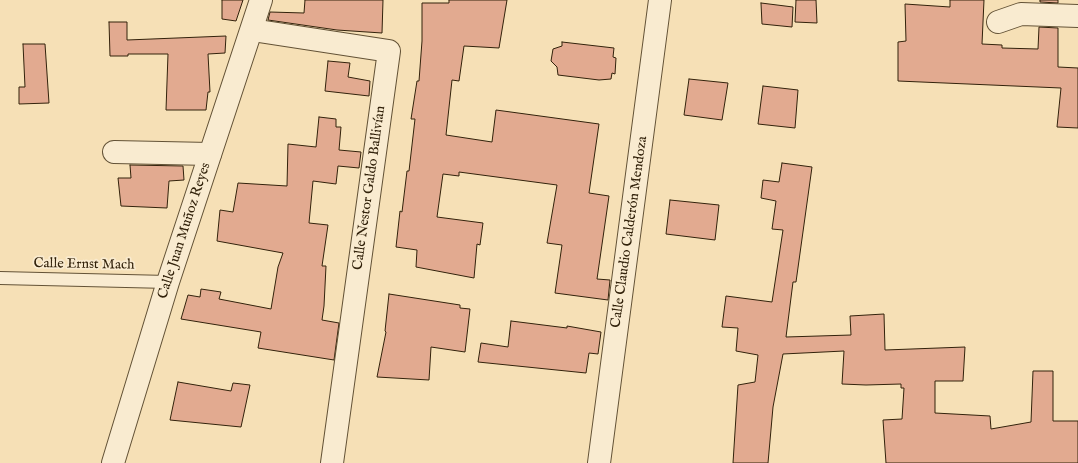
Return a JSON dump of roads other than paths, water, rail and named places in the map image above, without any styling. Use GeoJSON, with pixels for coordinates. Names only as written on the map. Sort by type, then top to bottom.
{"type":"FeatureCollection","features":[{"type":"Feature","properties":{"kind":"street","name":"Calle Juan Muñoz Reyes"},"geometry":{"type":"LineString","coordinates":[[113,463],[168,282],[261,0]]}},
{"type":"Feature","properties":{"kind":"street","name":"Calle Claudio Calderón Mendoza"},"geometry":{"type":"LineString","coordinates":[[599,463],[660,0]]}},
{"type":"Feature","properties":{"kind":"street"},"geometry":{"type":"LineString","coordinates":[[998,22],[1021,14],[1078,16]]}},
{"type":"Feature","properties":{"kind":"street","name":"Calle Nestor Galdo Ballivían"},"geometry":{"type":"LineString","coordinates":[[252,30],[389,51],[332,463]]}},
{"type":"Feature","properties":{"kind":"street"},"geometry":{"type":"LineString","coordinates":[[114,152],[210,154]]}},
{"type":"Feature","properties":{"kind":"lane","name":"Calle Ernst Mach"},"geometry":{"type":"LineString","coordinates":[[0,278],[168,282]]}}]}
